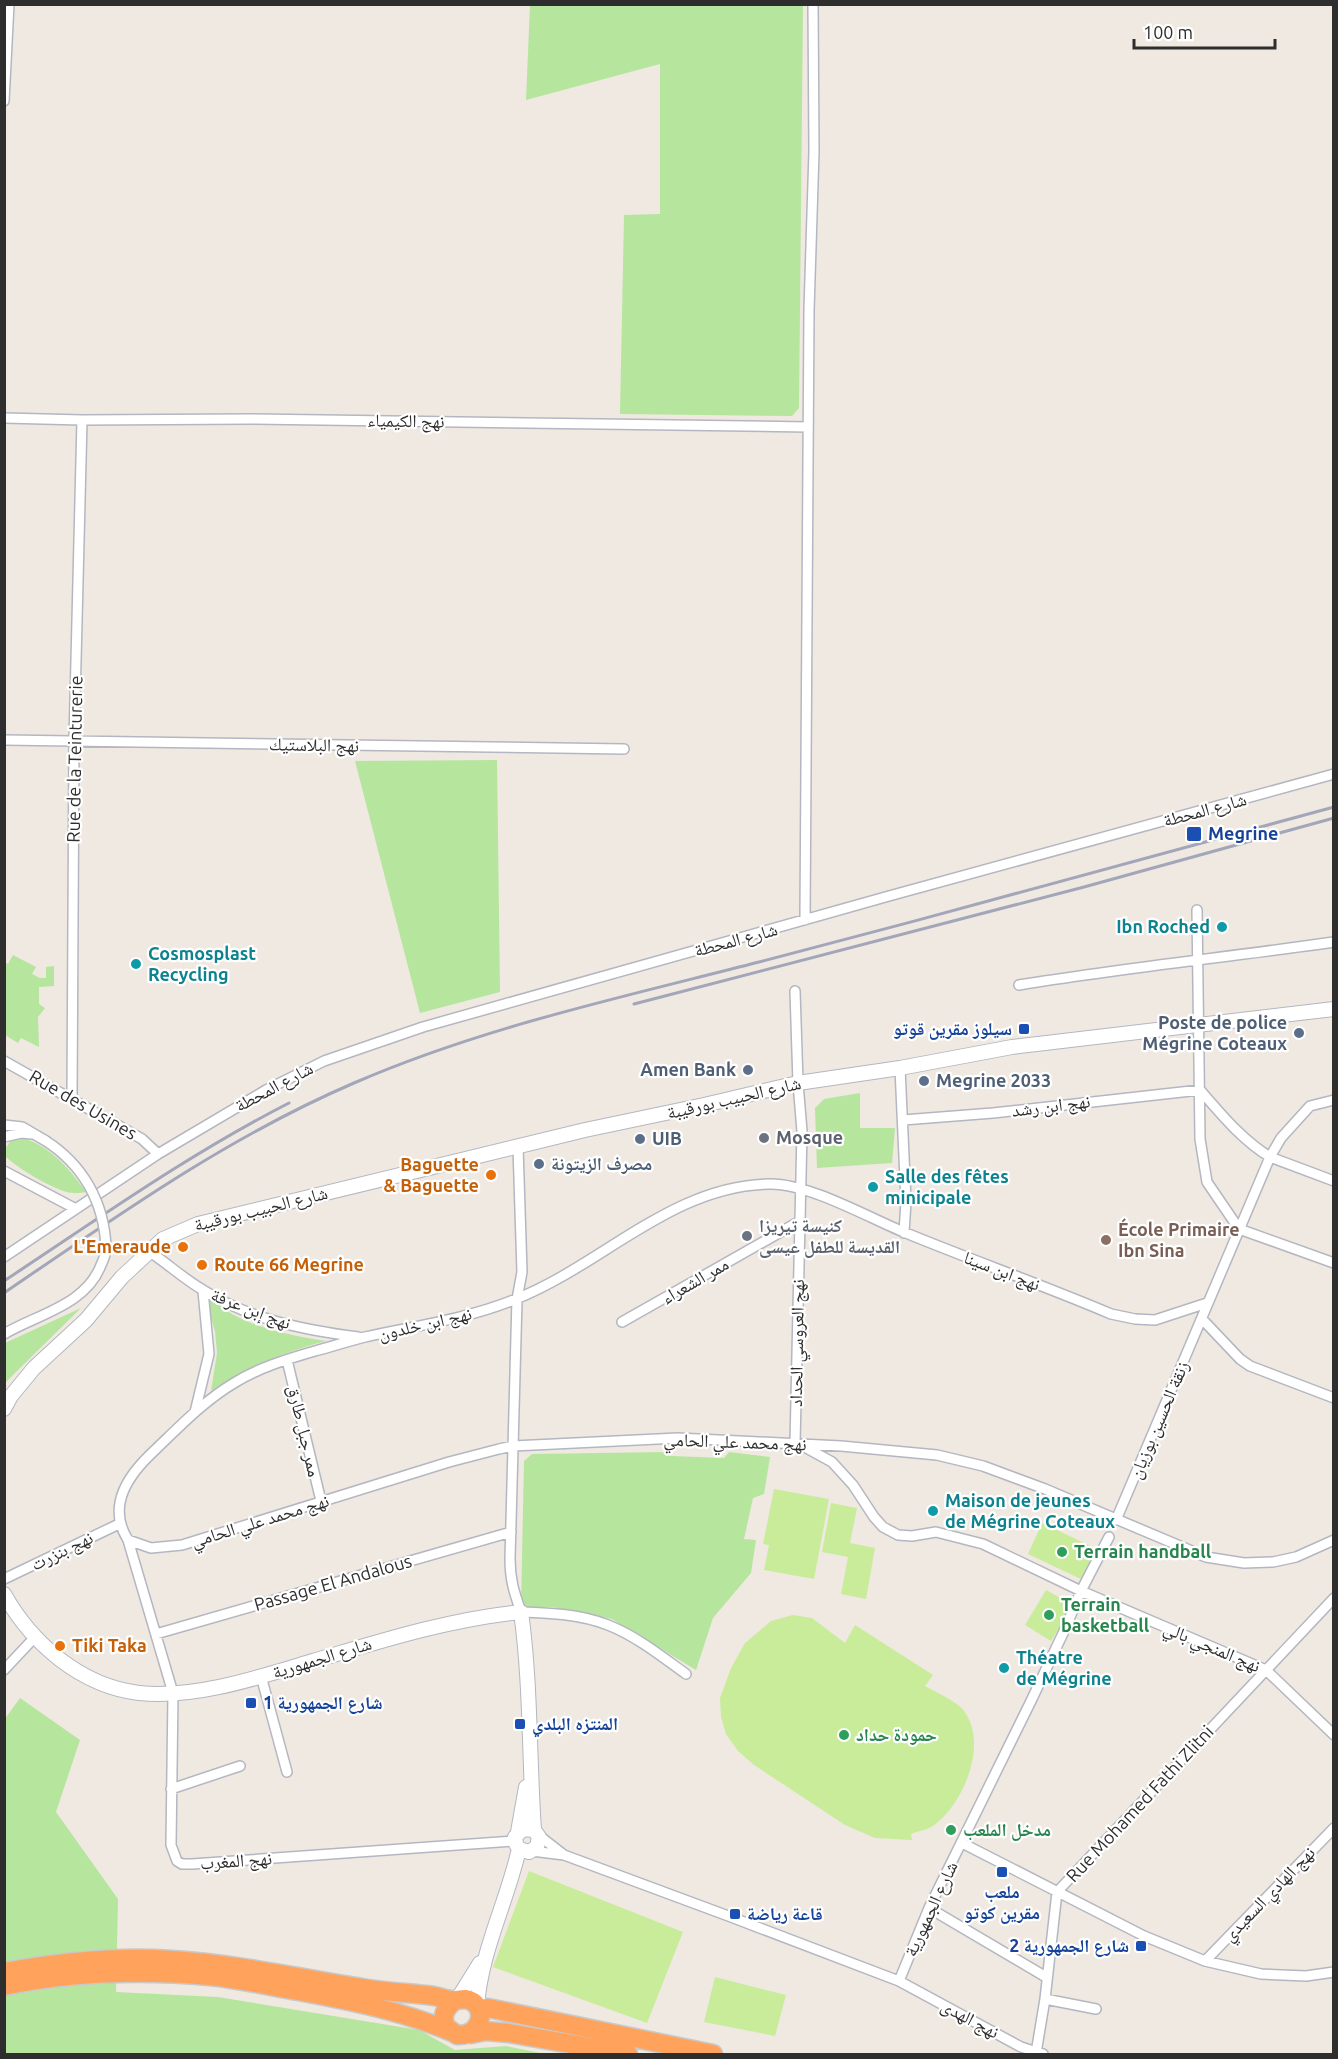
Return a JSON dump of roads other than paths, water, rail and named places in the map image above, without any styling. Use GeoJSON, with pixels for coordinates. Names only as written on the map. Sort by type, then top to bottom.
{"type":"FeatureCollection","features":[{"type":"Feature","properties":{"kind":"highway"},"geometry":{"type":"LineString","coordinates":[[4,1972],[90,1960],[171,1960],[238,1967],[361,1988],[469,2000],[478,2008],[480,2022],[471,2034]]}},
{"type":"Feature","properties":{"kind":"highway"},"geometry":{"type":"LineString","coordinates":[[4,1986],[35,1979],[74,1975],[132,1973],[210,1976],[365,2003],[418,2018],[457,2035],[486,2031],[509,2033],[628,2055]]}},
{"type":"Feature","properties":{"kind":"highway"},"geometry":{"type":"LineString","coordinates":[[452,2032],[446,2027],[444,2015],[446,2008],[455,2000]]}},
{"type":"Feature","properties":{"kind":"highway"},"geometry":{"type":"LineString","coordinates":[[478,2008],[488,2008],[713,2055]]}},
{"type":"Feature","properties":{"kind":"street"},"geometry":{"type":"LineString","coordinates":[[4,101],[9,4]]}},
{"type":"Feature","properties":{"kind":"street"},"geometry":{"type":"LineString","coordinates":[[806,920],[808,310],[814,151],[813,4]]}},
{"type":"Feature","properties":{"kind":"street","name":"نهج الكيمياء"},"geometry":{"type":"LineString","coordinates":[[4,418],[808,427]]}},
{"type":"Feature","properties":{"kind":"street","name":"Rue de la Teinturerie"},"geometry":{"type":"LineString","coordinates":[[72,1098],[74,741],[82,420]]}},
{"type":"Feature","properties":{"kind":"street","name":"نهج البلاستيك"},"geometry":{"type":"LineString","coordinates":[[4,740],[624,749]]}},
{"type":"Feature","properties":{"kind":"street","name":"شارع المحطة"},"geometry":{"type":"LineString","coordinates":[[76,1209],[158,1154],[266,1090],[324,1061],[353,1050],[423,1027],[1334,774]]}},
{"type":"Feature","properties":{"kind":"street"},"geometry":{"type":"LineString","coordinates":[[1197,910],[1200,1139],[1207,1182],[1239,1229],[1334,1263]]}},
{"type":"Feature","properties":{"kind":"street"},"geometry":{"type":"LineString","coordinates":[[1019,985],[1334,942]]}},
{"type":"Feature","properties":{"kind":"street","name":"نهج العروسي الحداد"},"geometry":{"type":"LineString","coordinates":[[795,990],[802,1131],[797,1444]]}},
{"type":"Feature","properties":{"kind":"street","name":"شارع الحبيب بورقيبة"},"geometry":{"type":"LineString","coordinates":[[150,1251],[163,1239],[198,1224],[585,1130],[798,1083],[900,1068],[1012,1047],[1334,1009]]}},
{"type":"Feature","properties":{"kind":"street","name":"Rue des Usines"},"geometry":{"type":"LineString","coordinates":[[4,1060],[142,1139],[158,1154]]}},
{"type":"Feature","properties":{"kind":"street"},"geometry":{"type":"LineString","coordinates":[[900,1068],[906,1201],[904,1233]]}},
{"type":"Feature","properties":{"kind":"street"},"geometry":{"type":"LineString","coordinates":[[1200,1090],[1250,1143],[1270,1156],[1334,1181]]}},
{"type":"Feature","properties":{"kind":"street","name":"نهج ابن رشد"},"geometry":{"type":"LineString","coordinates":[[903,1120],[993,1113],[1200,1090]]}},
{"type":"Feature","properties":{"kind":"street","name":"زنقة الحسين بوزيان"},"geometry":{"type":"LineString","coordinates":[[1116,1520],[1270,1156],[1281,1138],[1310,1106],[1334,1100]]}},
{"type":"Feature","properties":{"kind":"street"},"geometry":{"type":"LineString","coordinates":[[4,1125],[21,1127],[34,1134],[59,1149],[74,1164],[90,1185],[98,1202],[105,1232],[106,1253],[98,1275],[70,1302],[8,1332]]}},
{"type":"Feature","properties":{"kind":"street"},"geometry":{"type":"LineString","coordinates":[[5,1137],[21,1132],[34,1134]]}},
{"type":"Feature","properties":{"kind":"street"},"geometry":{"type":"LineString","coordinates":[[518,1147],[522,1272],[518,1299],[510,1581],[521,1612],[526,1650],[530,1767],[539,1842],[522,1845]]}},
{"type":"Feature","properties":{"kind":"street"},"geometry":{"type":"LineString","coordinates":[[4,1257],[76,1209],[6,1170]]}},
{"type":"Feature","properties":{"kind":"street","name":"نهج ابن خلدون"},"geometry":{"type":"LineString","coordinates":[[119,1524],[120,1496],[144,1460],[195,1412],[234,1383],[287,1360],[363,1338],[427,1325],[518,1299],[684,1205],[719,1191],[745,1185],[775,1184],[802,1189]]}},
{"type":"Feature","properties":{"kind":"street","name":"نهج ابن سينا"},"geometry":{"type":"LineString","coordinates":[[802,1189],[904,1233],[1111,1314],[1155,1320],[1207,1303]]}},
{"type":"Feature","properties":{"kind":"street","name":"ممر الشعراء"},"geometry":{"type":"LineString","coordinates":[[622,1322],[800,1221]]}},
{"type":"Feature","properties":{"kind":"street"},"geometry":{"type":"LineString","coordinates":[[7,1400],[34,1368],[86,1320],[122,1276],[150,1251]]}},
{"type":"Feature","properties":{"kind":"street","name":"نهج إبن عرفة"},"geometry":{"type":"LineString","coordinates":[[150,1251],[203,1291],[242,1309],[314,1331],[363,1338]]}},
{"type":"Feature","properties":{"kind":"street"},"geometry":{"type":"LineString","coordinates":[[195,1412],[209,1354],[203,1291]]}},
{"type":"Feature","properties":{"kind":"street"},"geometry":{"type":"LineString","coordinates":[[1202,1319],[1240,1359],[1250,1366],[1334,1398]]}},
{"type":"Feature","properties":{"kind":"street","name":"ممر جبل طارق"},"geometry":{"type":"LineString","coordinates":[[287,1360],[321,1502]]}},
{"type":"Feature","properties":{"kind":"street","name":"نهج محمد علي الحامي"},"geometry":{"type":"LineString","coordinates":[[128,1540],[151,1548],[182,1545],[449,1462],[513,1446],[678,1438],[797,1444],[937,1455],[983,1466],[1206,1557],[1244,1563],[1274,1562],[1296,1557],[1334,1540]]}},
{"type":"Feature","properties":{"kind":"street","name":"نهج المنجي بالي"},"geometry":{"type":"LineString","coordinates":[[797,1444],[832,1462],[853,1485],[883,1527],[898,1535],[912,1536],[936,1532],[983,1544],[1081,1591],[1266,1670],[1334,1735]]}},
{"type":"Feature","properties":{"kind":"street"},"geometry":{"type":"LineString","coordinates":[[119,1524],[128,1540]]}},
{"type":"Feature","properties":{"kind":"street","name":"نهج بنزرت"},"geometry":{"type":"LineString","coordinates":[[4,1579],[119,1524]]}},
{"type":"Feature","properties":{"kind":"street","name":"Passage El Andalous"},"geometry":{"type":"LineString","coordinates":[[156,1634],[511,1533]]}},
{"type":"Feature","properties":{"kind":"street"},"geometry":{"type":"LineString","coordinates":[[962,1844],[1108,1537]]}},
{"type":"Feature","properties":{"kind":"street","name":"نهج المغرب"},"geometry":{"type":"LineString","coordinates":[[128,1540],[173,1693],[171,1845],[177,1861],[182,1864],[522,1845]]}},
{"type":"Feature","properties":{"kind":"street","name":"شارع الجمهورية"},"geometry":{"type":"LineString","coordinates":[[4,1594],[15,1614],[51,1652],[96,1681],[118,1689],[141,1693],[198,1691],[261,1676],[412,1632],[521,1612]]}},
{"type":"Feature","properties":{"kind":"street","name":"Rue Mohamed Fathi Zlitni"},"geometry":{"type":"LineString","coordinates":[[1039,2054],[1057,1892],[1334,1598]]}},
{"type":"Feature","properties":{"kind":"street"},"geometry":{"type":"LineString","coordinates":[[521,1612],[552,1613],[607,1625],[632,1637],[686,1674]]}},
{"type":"Feature","properties":{"kind":"street"},"geometry":{"type":"LineString","coordinates":[[4,1670],[35,1637]]}},
{"type":"Feature","properties":{"kind":"street"},"geometry":{"type":"LineString","coordinates":[[261,1676],[287,1772]]}},
{"type":"Feature","properties":{"kind":"street"},"geometry":{"type":"LineString","coordinates":[[171,1789],[240,1766]]}},
{"type":"Feature","properties":{"kind":"street"},"geometry":{"type":"LineString","coordinates":[[522,1845],[530,1767]]}},
{"type":"Feature","properties":{"kind":"street"},"geometry":{"type":"LineString","coordinates":[[478,2008],[480,1979],[485,1957],[511,1882],[526,1828],[536,1832],[564,1855]]}},
{"type":"Feature","properties":{"kind":"street","name":"نهج الهادي السعيدي"},"geometry":{"type":"LineString","coordinates":[[1205,1961],[1334,1828]]}},
{"type":"Feature","properties":{"kind":"street","name":"شارع الجمهورية"},"geometry":{"type":"LineString","coordinates":[[899,1981],[929,1908],[962,1844],[1144,1936],[1205,1961],[1260,1974],[1306,1976],[1334,1972]]}},
{"type":"Feature","properties":{"kind":"street"},"geometry":{"type":"LineString","coordinates":[[522,1845],[564,1855],[899,1981]]}},
{"type":"Feature","properties":{"kind":"street"},"geometry":{"type":"LineString","coordinates":[[929,1908],[1046,1977]]}},
{"type":"Feature","properties":{"kind":"street"},"geometry":{"type":"LineString","coordinates":[[455,2000],[485,1957]]}},
{"type":"Feature","properties":{"kind":"street","name":"نهج الهدى"},"geometry":{"type":"LineString","coordinates":[[899,1981],[1021,2047],[1039,2054]]}},
{"type":"Feature","properties":{"kind":"street"},"geometry":{"type":"LineString","coordinates":[[1045,1999],[1096,2010]]}},
{"type":"Feature","properties":{"kind":"railway"},"geometry":{"type":"LineString","coordinates":[[4,1293],[131,1207],[218,1153],[307,1104],[403,1063],[503,1029],[1334,807]]}},
{"type":"Feature","properties":{"kind":"railway"},"geometry":{"type":"LineString","coordinates":[[634,1004],[1084,887],[1334,818]]}},
{"type":"Feature","properties":{"kind":"railway"},"geometry":{"type":"LineString","coordinates":[[4,1281],[180,1165],[289,1103]]}},
{"type":"Feature","properties":{"kind":"place","name":"Megrine"},"geometry":{"type":"Point","coordinates":[1194,834]}},
{"type":"Feature","properties":{"kind":"place","name":"Ibn Roched"},"geometry":{"type":"Point","coordinates":[1222,927]}},
{"type":"Feature","properties":{"kind":"place","name":"Cosmosplast Recycling"},"geometry":{"type":"Point","coordinates":[136,964]}},
{"type":"Feature","properties":{"kind":"place","name":"سيلوز مقرين قوتو"},"geometry":{"type":"Point","coordinates":[1024,1029]}},
{"type":"Feature","properties":{"kind":"place","name":"Poste de police Mégrine Coteaux"},"geometry":{"type":"Point","coordinates":[1299,1033]}},
{"type":"Feature","properties":{"kind":"place","name":"Amen Bank"},"geometry":{"type":"Point","coordinates":[748,1070]}},
{"type":"Feature","properties":{"kind":"place","name":"Megrine 2033"},"geometry":{"type":"Point","coordinates":[924,1081]}},
{"type":"Feature","properties":{"kind":"place","name":"Mosque"},"geometry":{"type":"Point","coordinates":[764,1138]}},
{"type":"Feature","properties":{"kind":"place","name":"UIB"},"geometry":{"type":"Point","coordinates":[640,1139]}},
{"type":"Feature","properties":{"kind":"place","name":"مصرف الزيتونة"},"geometry":{"type":"Point","coordinates":[539,1164]}},
{"type":"Feature","properties":{"kind":"place","name":"Baguette & Baguette"},"geometry":{"type":"Point","coordinates":[491,1175]}},
{"type":"Feature","properties":{"kind":"place","name":"Salle des fêtes minicipale"},"geometry":{"type":"Point","coordinates":[873,1187]}},
{"type":"Feature","properties":{"kind":"place","name":"كنيسة تيريزا القديسة للطفل عيسى"},"geometry":{"type":"Point","coordinates":[747,1236]}},
{"type":"Feature","properties":{"kind":"place","name":"École Primaire Ibn Sina"},"geometry":{"type":"Point","coordinates":[1106,1240]}},
{"type":"Feature","properties":{"kind":"place","name":"L'Emeraude"},"geometry":{"type":"Point","coordinates":[183,1247]}},
{"type":"Feature","properties":{"kind":"place","name":"Route 66 Megrine"},"geometry":{"type":"Point","coordinates":[202,1265]}},
{"type":"Feature","properties":{"kind":"place","name":"Maison de jeunes de Mégrine Coteaux"},"geometry":{"type":"Point","coordinates":[933,1511]}},
{"type":"Feature","properties":{"kind":"place","name":"Terrain handball"},"geometry":{"type":"Point","coordinates":[1062,1552]}},
{"type":"Feature","properties":{"kind":"place","name":"Terrain basketball"},"geometry":{"type":"Point","coordinates":[1049,1615]}},
{"type":"Feature","properties":{"kind":"place","name":"Tiki Taka"},"geometry":{"type":"Point","coordinates":[60,1646]}},
{"type":"Feature","properties":{"kind":"place","name":"Théatre de Mégrine"},"geometry":{"type":"Point","coordinates":[1004,1668]}},
{"type":"Feature","properties":{"kind":"place","name":"1 شارع الجمهورية"},"geometry":{"type":"Point","coordinates":[251,1703]}},
{"type":"Feature","properties":{"kind":"place","name":"المنتزه البلدي"},"geometry":{"type":"Point","coordinates":[520,1724]}},
{"type":"Feature","properties":{"kind":"place","name":"حمودة حداد"},"geometry":{"type":"Point","coordinates":[844,1735]}},
{"type":"Feature","properties":{"kind":"place","name":"مدخل الملعب"},"geometry":{"type":"Point","coordinates":[951,1830]}},
{"type":"Feature","properties":{"kind":"place","name":"ملعب مقرين كوتو"},"geometry":{"type":"Point","coordinates":[1002,1872]}},
{"type":"Feature","properties":{"kind":"place","name":"قاعة رياضة"},"geometry":{"type":"Point","coordinates":[735,1914]}},
{"type":"Feature","properties":{"kind":"place","name":"شارع الجمهورية 2"},"geometry":{"type":"Point","coordinates":[1141,1946]}}]}
